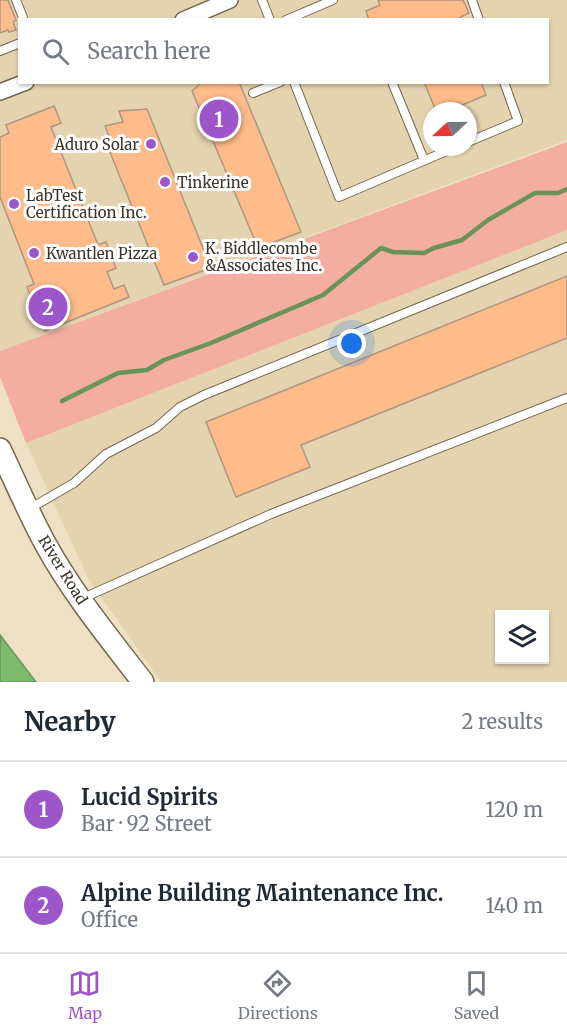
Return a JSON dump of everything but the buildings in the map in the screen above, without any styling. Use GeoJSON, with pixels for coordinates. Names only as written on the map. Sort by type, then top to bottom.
{"type":"FeatureCollection","features":[{"type":"Feature","properties":{"kind":"main road","name":"River Road"},"geometry":{"type":"LineString","coordinates":[[0,449],[47,546],[80,599],[143,682]]}},
{"type":"Feature","properties":{"kind":"street"},"geometry":{"type":"LineString","coordinates":[[188,18],[230,0]]}},
{"type":"Feature","properties":{"kind":"street"},"geometry":{"type":"LineString","coordinates":[[0,92],[21,84]]}},
{"type":"Feature","properties":{"kind":"lane"},"geometry":{"type":"LineString","coordinates":[[16,0],[23,18]]}},
{"type":"Feature","properties":{"kind":"lane"},"geometry":{"type":"LineString","coordinates":[[262,0],[269,18]]}},
{"type":"Feature","properties":{"kind":"lane"},"geometry":{"type":"LineString","coordinates":[[291,18],[333,0]]}},
{"type":"Feature","properties":{"kind":"lane"},"geometry":{"type":"LineString","coordinates":[[472,0],[478,18]]}},
{"type":"Feature","properties":{"kind":"lane"},"geometry":{"type":"LineString","coordinates":[[0,51],[18,44]]}},
{"type":"Feature","properties":{"kind":"lane"},"geometry":{"type":"LineString","coordinates":[[253,93],[275,84]]}},
{"type":"Feature","properties":{"kind":"lane"},"geometry":{"type":"LineString","coordinates":[[297,84],[339,196],[434,156]]}},
{"type":"Feature","properties":{"kind":"lane"},"geometry":{"type":"LineString","coordinates":[[393,84],[424,160]]}},
{"type":"Feature","properties":{"kind":"lane"},"geometry":{"type":"LineString","coordinates":[[477,138],[518,121],[505,84]]}},
{"type":"Feature","properties":{"kind":"lane"},"geometry":{"type":"LineString","coordinates":[[28,510],[74,483],[106,454],[156,428],[180,407],[204,395],[567,247]]}},
{"type":"Feature","properties":{"kind":"lane"},"geometry":{"type":"LineString","coordinates":[[80,599],[271,514],[567,398]]}},
{"type":"Feature","properties":{"kind":"shaded area"},"geometry":{"type":"Polygon","coordinates":[[[0,0],[567,0],[567,140],[0,351],[0,0]]]}},
{"type":"Feature","properties":{"kind":"shaded area"},"geometry":{"type":"Polygon","coordinates":[[[567,142],[567,230],[26,443],[0,377],[0,351],[567,142]]]}},
{"type":"Feature","properties":{"kind":"shaded area"},"geometry":{"type":"Polygon","coordinates":[[[567,230],[567,682],[161,682],[89,580],[26,443],[567,230]]]}},
{"type":"Feature","properties":{"kind":"shaded area"},"geometry":{"type":"Polygon","coordinates":[[[0,635],[36,682],[0,682],[0,635]]]}},
{"type":"Feature","properties":{"kind":"waterway"},"geometry":{"type":"LineString","coordinates":[[62,401],[118,373],[147,370],[164,360],[211,343],[323,295],[381,248],[393,252],[424,253],[462,240],[488,220],[535,193],[558,193],[567,189]]}},
{"type":"Feature","properties":{"kind":"place","name":"Lucid Spirits"},"geometry":{"type":"Point","coordinates":[219,119]}},
{"type":"Feature","properties":{"kind":"place","name":"Aduro Solar"},"geometry":{"type":"Point","coordinates":[151,144]}},
{"type":"Feature","properties":{"kind":"place","name":"Tinkerine"},"geometry":{"type":"Point","coordinates":[165,182]}},
{"type":"Feature","properties":{"kind":"place","name":"LabTest Certification Inc."},"geometry":{"type":"Point","coordinates":[14,204]}},
{"type":"Feature","properties":{"kind":"place","name":"Kwantlen Pizza"},"geometry":{"type":"Point","coordinates":[34,253]}},
{"type":"Feature","properties":{"kind":"place","name":"K. Biddlecombe &Associates Inc."},"geometry":{"type":"Point","coordinates":[193,257]}},
{"type":"Feature","properties":{"kind":"place","name":"Alpine Building Maintenance Inc."},"geometry":{"type":"Point","coordinates":[48,307]}}]}
